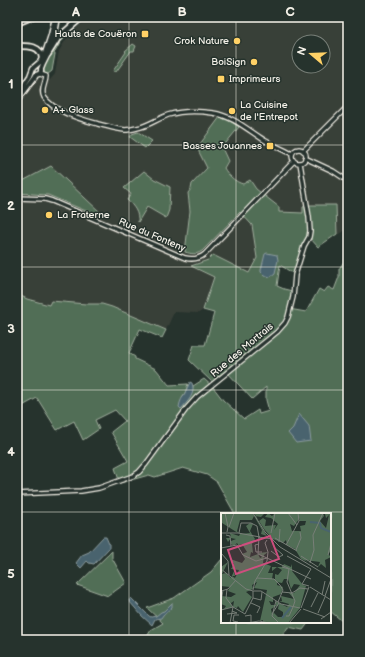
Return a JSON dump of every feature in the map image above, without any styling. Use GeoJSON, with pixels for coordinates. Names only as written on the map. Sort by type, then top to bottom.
{"type":"FeatureCollection","features":[{"type":"Feature","properties":{"kind":"highway"},"geometry":{"type":"LineString","coordinates":[[17,23],[31,17]]}},
{"type":"Feature","properties":{"kind":"highway"},"geometry":{"type":"LineString","coordinates":[[58,17],[71,17]]}},
{"type":"Feature","properties":{"kind":"highway"},"geometry":{"type":"LineString","coordinates":[[48,54],[58,38],[82,17]]}},
{"type":"Feature","properties":{"kind":"highway"},"geometry":{"type":"LineString","coordinates":[[17,46],[39,49],[42,54],[42,58]]}},
{"type":"Feature","properties":{"kind":"main road"},"geometry":{"type":"LineString","coordinates":[[17,96],[30,76],[33,68],[42,58],[50,40],[55,17]]}},
{"type":"Feature","properties":{"kind":"main road"},"geometry":{"type":"LineString","coordinates":[[17,101],[39,73],[55,34],[58,17]]}},
{"type":"Feature","properties":{"kind":"main road"},"geometry":{"type":"LineString","coordinates":[[36,66],[39,67],[39,73]]}},
{"type":"Feature","properties":{"kind":"main road"},"geometry":{"type":"LineString","coordinates":[[32,72],[33,74],[39,73]]}},
{"type":"Feature","properties":{"kind":"street"},"geometry":{"type":"LineString","coordinates":[[39,73],[46,76],[42,91],[44,97],[52,105],[73,117],[126,130],[138,128],[168,115],[177,113],[214,113],[234,120],[265,140],[292,154]]}},
{"type":"Feature","properties":{"kind":"street"},"geometry":{"type":"LineString","coordinates":[[303,150],[348,106]]}},
{"type":"Feature","properties":{"kind":"street"},"geometry":{"type":"LineString","coordinates":[[303,150],[296,149],[293,151],[292,158],[297,163],[300,163],[305,158]]}},
{"type":"Feature","properties":{"kind":"street"},"geometry":{"type":"LineString","coordinates":[[303,150],[305,158]]}},
{"type":"Feature","properties":{"kind":"street"},"geometry":{"type":"LineString","coordinates":[[305,158],[333,171],[348,182]]}},
{"type":"Feature","properties":{"kind":"street","name":"Rue du Fonteny"},"geometry":{"type":"LineString","coordinates":[[17,198],[45,199],[52,201],[181,256],[192,259],[205,254],[294,161]]}},
{"type":"Feature","properties":{"kind":"street","name":"Rue des Mortrais"},"geometry":{"type":"LineString","coordinates":[[17,494],[87,490],[115,483],[133,476],[146,464],[187,408],[198,397],[277,332],[288,317],[296,275],[309,234],[309,217],[300,163]]}},
{"type":"Feature","properties":{"kind":"shaded area"},"geometry":{"type":"Polygon","coordinates":[[[89,17],[348,17],[348,228],[340,234],[337,234],[336,205],[304,213],[279,212],[279,207],[256,189],[250,180],[243,184],[239,183],[227,173],[224,168],[228,161],[222,148],[230,121],[207,168],[192,184],[188,193],[190,211],[186,252],[202,251],[240,212],[252,225],[257,258],[249,273],[213,255],[208,260],[192,266],[214,277],[203,310],[199,313],[174,312],[166,330],[102,304],[49,305],[27,299],[17,294],[17,76],[33,81],[37,79],[50,80],[55,74],[59,51],[68,36],[89,17]]]}},
{"type":"Feature","properties":{"kind":"green space"},"geometry":{"type":"Polygon","coordinates":[[[67,31],[54,53],[52,71],[48,74],[44,73],[43,69],[56,43],[67,31]]]}},
{"type":"Feature","properties":{"kind":"green space"},"geometry":{"type":"Polygon","coordinates":[[[133,44],[136,46],[134,51],[131,51],[116,72],[113,71],[126,52],[125,51],[133,44]]]}},
{"type":"Feature","properties":{"kind":"green space"},"geometry":{"type":"Polygon","coordinates":[[[220,117],[230,121],[239,127],[222,148],[228,161],[224,168],[235,180],[243,184],[250,180],[256,189],[279,207],[279,212],[303,213],[303,207],[310,205],[336,205],[337,234],[318,247],[310,238],[304,242],[294,274],[280,265],[277,286],[292,291],[289,309],[306,312],[319,289],[324,292],[328,287],[334,290],[339,277],[339,269],[348,255],[348,626],[331,612],[331,513],[234,513],[217,482],[207,475],[183,468],[155,477],[149,475],[120,483],[115,468],[128,461],[111,432],[125,421],[115,410],[95,420],[99,429],[83,440],[74,421],[57,430],[37,398],[17,409],[17,294],[27,299],[49,305],[51,301],[102,304],[166,330],[162,338],[140,329],[129,353],[135,357],[135,359],[156,369],[169,385],[188,384],[182,397],[192,393],[193,386],[204,379],[213,387],[223,400],[244,419],[258,410],[259,414],[269,411],[266,400],[266,387],[252,399],[227,372],[213,383],[189,360],[194,345],[205,345],[214,313],[203,310],[214,277],[191,266],[208,260],[213,255],[249,273],[257,258],[252,225],[240,212],[202,251],[194,254],[185,252],[190,211],[188,193],[192,184],[207,168],[197,148],[220,117]]]}},
{"type":"Feature","properties":{"kind":"green space"},"geometry":{"type":"Polygon","coordinates":[[[138,132],[152,141],[145,148],[130,137],[132,134],[138,132]]]}},
{"type":"Feature","properties":{"kind":"green space"},"geometry":{"type":"Polygon","coordinates":[[[51,166],[101,213],[98,216],[48,195],[17,193],[17,184],[51,166]]]}},
{"type":"Feature","properties":{"kind":"green space"},"geometry":{"type":"Polygon","coordinates":[[[144,171],[154,179],[170,187],[169,210],[166,218],[147,207],[138,222],[136,210],[127,200],[131,194],[124,188],[144,171]]]}},
{"type":"Feature","properties":{"kind":"green space"},"geometry":{"type":"Polygon","coordinates":[[[112,551],[112,558],[126,583],[108,596],[77,585],[112,551]]]}},
{"type":"Feature","properties":{"kind":"green space"},"geometry":{"type":"Polygon","coordinates":[[[221,560],[221,623],[308,623],[303,630],[288,627],[280,640],[145,640],[151,630],[163,623],[147,608],[174,598],[211,572],[221,560]]]}},
{"type":"Feature","properties":{"kind":"water"},"geometry":{"type":"Polygon","coordinates":[[[265,254],[277,255],[278,260],[275,273],[270,277],[261,272],[265,254]]]}},
{"type":"Feature","properties":{"kind":"water"},"geometry":{"type":"Polygon","coordinates":[[[190,382],[192,383],[193,387],[192,394],[181,409],[179,407],[180,403],[190,382]]]}},
{"type":"Feature","properties":{"kind":"water"},"geometry":{"type":"Polygon","coordinates":[[[299,414],[309,426],[311,441],[296,443],[288,433],[293,428],[299,414]]]}},
{"type":"Feature","properties":{"kind":"water"},"geometry":{"type":"Polygon","coordinates":[[[103,537],[106,537],[109,548],[94,564],[87,561],[81,568],[76,563],[82,555],[89,552],[103,537]]]}},
{"type":"Feature","properties":{"kind":"water"},"geometry":{"type":"Polygon","coordinates":[[[131,598],[151,617],[164,611],[172,603],[172,607],[161,618],[155,619],[152,625],[129,601],[131,598]]]}},
{"type":"Feature","properties":{"kind":"place","name":"Hauts de Couëron"},"geometry":{"type":"Point","coordinates":[145,34]}},
{"type":"Feature","properties":{"kind":"place","name":"Crok Nature"},"geometry":{"type":"Point","coordinates":[237,41]}},
{"type":"Feature","properties":{"kind":"place","name":"BoiSign"},"geometry":{"type":"Point","coordinates":[254,62]}},
{"type":"Feature","properties":{"kind":"place","name":"Imprimeurs"},"geometry":{"type":"Point","coordinates":[221,79]}},
{"type":"Feature","properties":{"kind":"place","name":"A+ Glass"},"geometry":{"type":"Point","coordinates":[45,110]}},
{"type":"Feature","properties":{"kind":"place","name":"La Cuisine de l'Entrepot"},"geometry":{"type":"Point","coordinates":[232,111]}},
{"type":"Feature","properties":{"kind":"place","name":"Basses Jouannes"},"geometry":{"type":"Point","coordinates":[270,146]}},
{"type":"Feature","properties":{"kind":"place","name":"La Fraterne"},"geometry":{"type":"Point","coordinates":[49,215]}}]}
